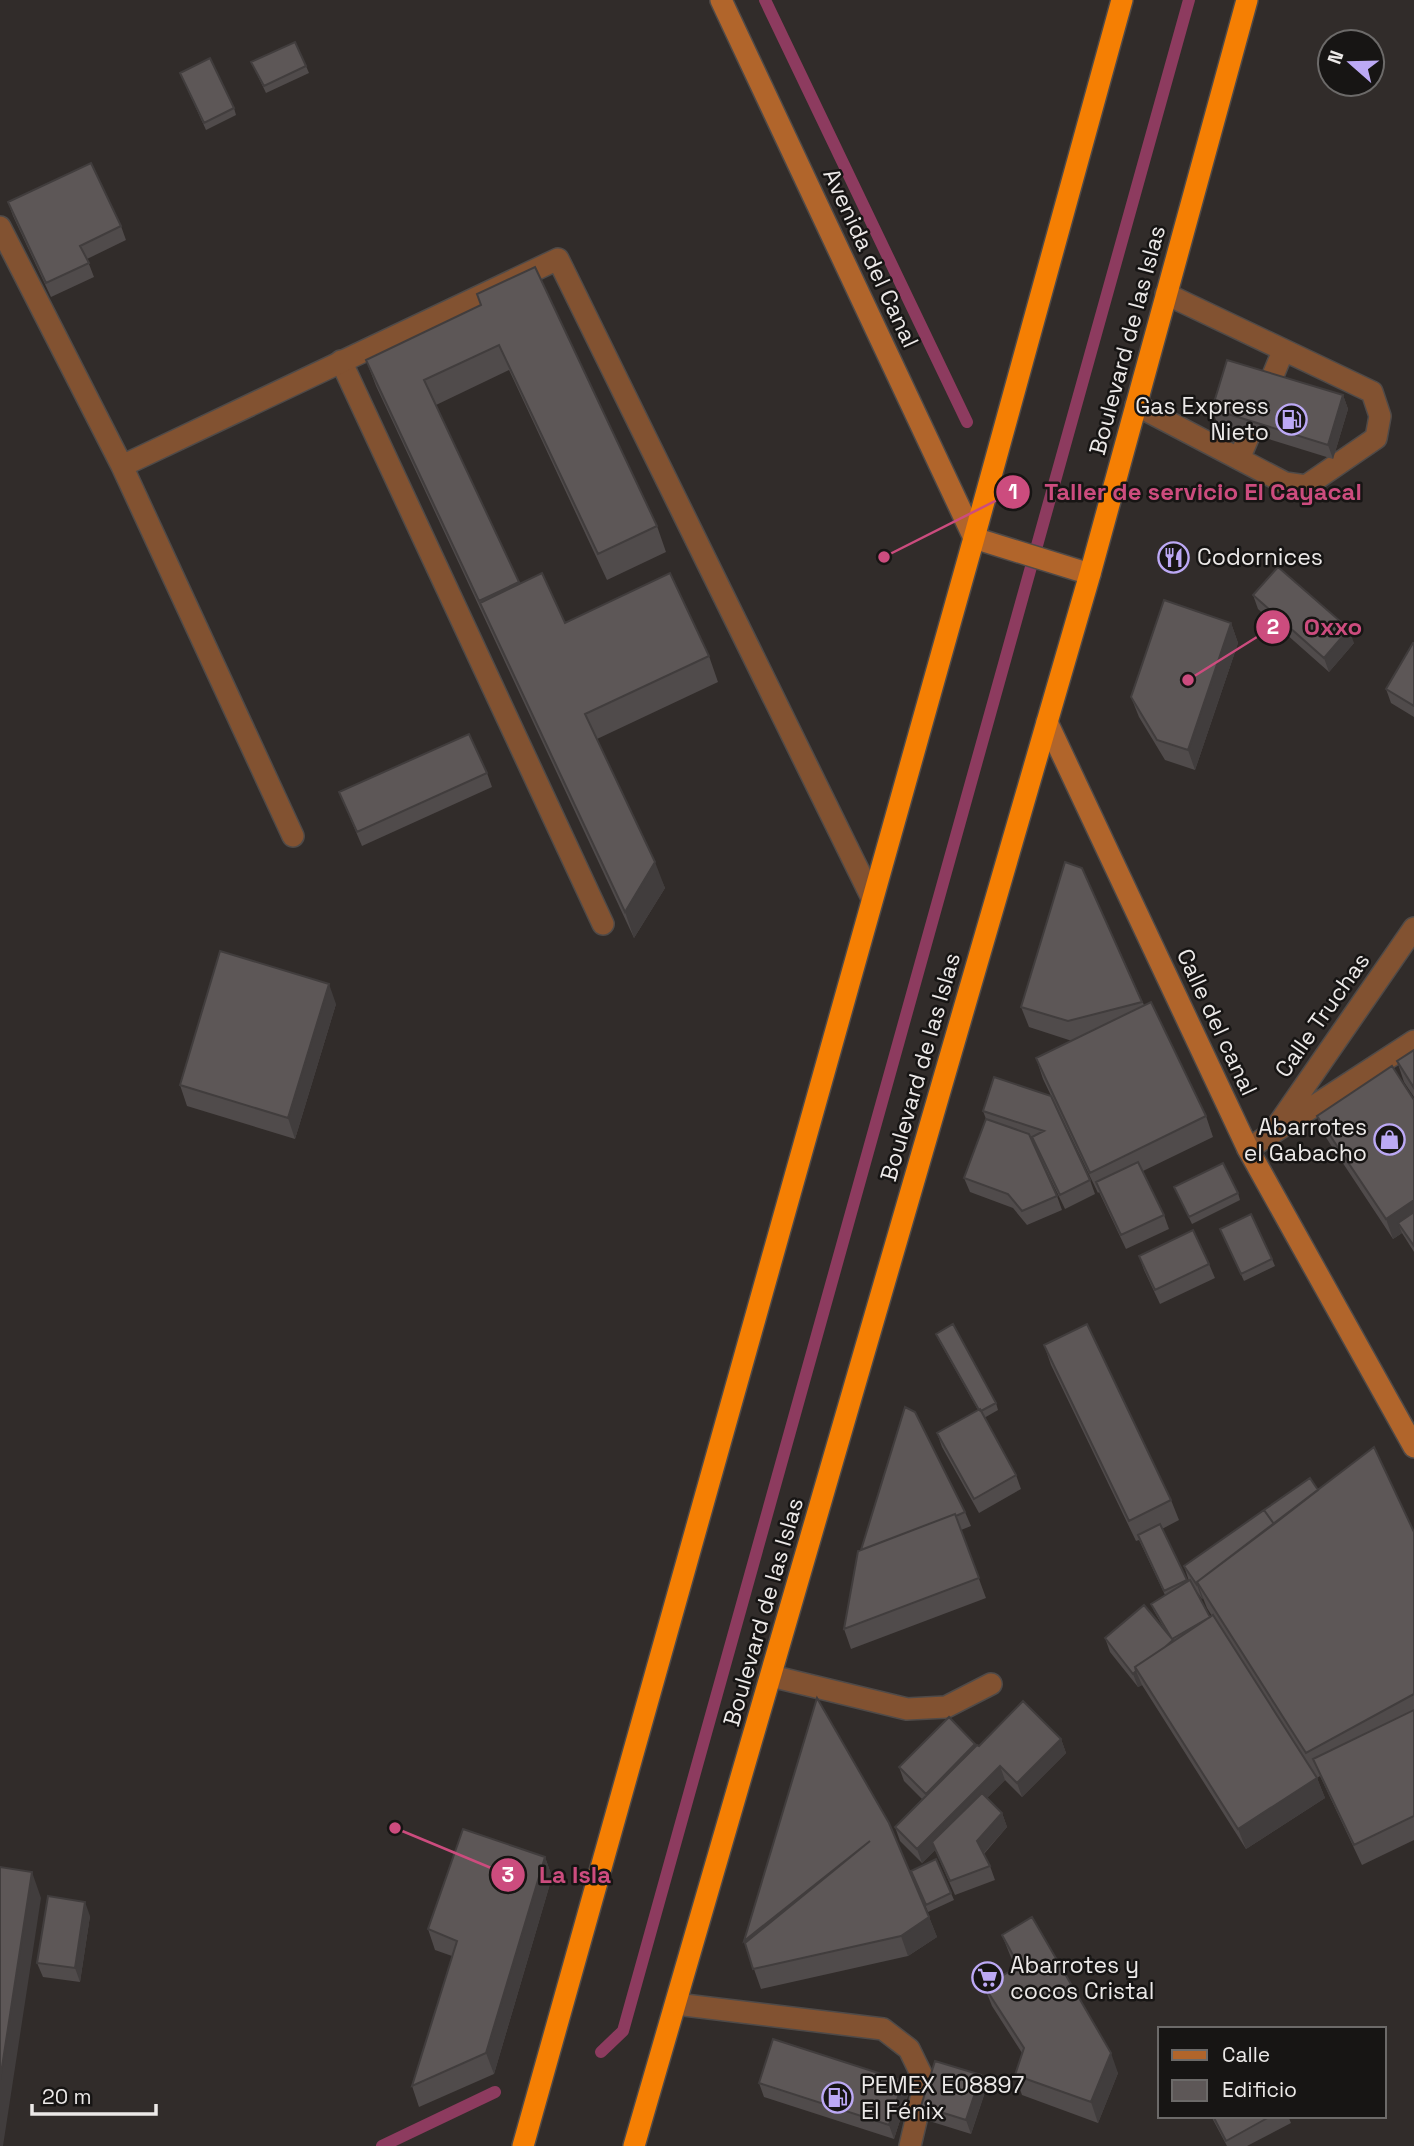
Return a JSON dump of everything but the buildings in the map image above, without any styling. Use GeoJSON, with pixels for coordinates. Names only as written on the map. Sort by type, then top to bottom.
{"type":"FeatureCollection","features":[{"type":"Feature","properties":{"kind":"highway"},"geometry":{"type":"LineString","coordinates":[[523,2146],[872,898],[980,540],[1122,0]]}},
{"type":"Feature","properties":{"kind":"highway","name":"Boulevard de las Islas"},"geometry":{"type":"LineString","coordinates":[[634,2146],[1090,574],[1247,0]]}},
{"type":"Feature","properties":{"kind":"street","name":"Avenida del Canal"},"geometry":{"type":"LineString","coordinates":[[721,0],[980,540]]}},
{"type":"Feature","properties":{"kind":"street"},"geometry":{"type":"LineString","coordinates":[[0,228],[122,466],[293,836]]}},
{"type":"Feature","properties":{"kind":"street"},"geometry":{"type":"LineString","coordinates":[[122,466],[558,259],[872,898]]}},
{"type":"Feature","properties":{"kind":"street"},"geometry":{"type":"LineString","coordinates":[[1136,405],[1286,482],[1306,486],[1376,438],[1380,416],[1372,392],[1166,294]]}},
{"type":"Feature","properties":{"kind":"street"},"geometry":{"type":"LineString","coordinates":[[1269,385],[1283,351]]}},
{"type":"Feature","properties":{"kind":"street"},"geometry":{"type":"LineString","coordinates":[[341,361],[603,924]]}},
{"type":"Feature","properties":{"kind":"street"},"geometry":{"type":"LineString","coordinates":[[1239,459],[1250,433]]}},
{"type":"Feature","properties":{"kind":"street"},"geometry":{"type":"LineString","coordinates":[[980,540],[1090,574]]}},
{"type":"Feature","properties":{"kind":"street","name":"Calle del canal"},"geometry":{"type":"LineString","coordinates":[[1047,722],[1248,1149],[1414,1447]]}},
{"type":"Feature","properties":{"kind":"street","name":"Calle Truchas"},"geometry":{"type":"LineString","coordinates":[[1273,1132],[1414,928]]}},
{"type":"Feature","properties":{"kind":"street"},"geometry":{"type":"LineString","coordinates":[[1248,1149],[1414,1041]]}},
{"type":"Feature","properties":{"kind":"street"},"geometry":{"type":"LineString","coordinates":[[771,1676],[907,1709],[946,1707],[991,1684]]}},
{"type":"Feature","properties":{"kind":"street"},"geometry":{"type":"LineString","coordinates":[[676,2004],[883,2029],[909,2049],[925,2082],[910,2146]]}},
{"type":"Feature","properties":{"kind":"waterway"},"geometry":{"type":"LineString","coordinates":[[765,0],[967,422]]}},
{"type":"Feature","properties":{"kind":"waterway"},"geometry":{"type":"LineString","coordinates":[[601,2052],[623,2031],[1189,0]]}},
{"type":"Feature","properties":{"kind":"waterway"},"geometry":{"type":"LineString","coordinates":[[382,2146],[495,2092]]}},
{"type":"Feature","properties":{"kind":"place","name":"Gas Express Nieto"},"geometry":{"type":"Point","coordinates":[1292,419]}},
{"type":"Feature","properties":{"kind":"place","name":"Taller de servicio El Cayacal"},"geometry":{"type":"Point","coordinates":[884,557]}},
{"type":"Feature","properties":{"kind":"place","name":"Codornices"},"geometry":{"type":"Point","coordinates":[1174,557]}},
{"type":"Feature","properties":{"kind":"place","name":"Oxxo"},"geometry":{"type":"Point","coordinates":[1188,680]}},
{"type":"Feature","properties":{"kind":"place","name":"Abarrotes el Gabacho"},"geometry":{"type":"Point","coordinates":[1390,1140]}},
{"type":"Feature","properties":{"kind":"place","name":"La Isla"},"geometry":{"type":"Point","coordinates":[395,1828]}},
{"type":"Feature","properties":{"kind":"place","name":"Abarrotes y cocos Cristal"},"geometry":{"type":"Point","coordinates":[987,1978]}},
{"type":"Feature","properties":{"kind":"place","name":"PEMEX E08897 El Fénix"},"geometry":{"type":"Point","coordinates":[838,2098]}}]}
